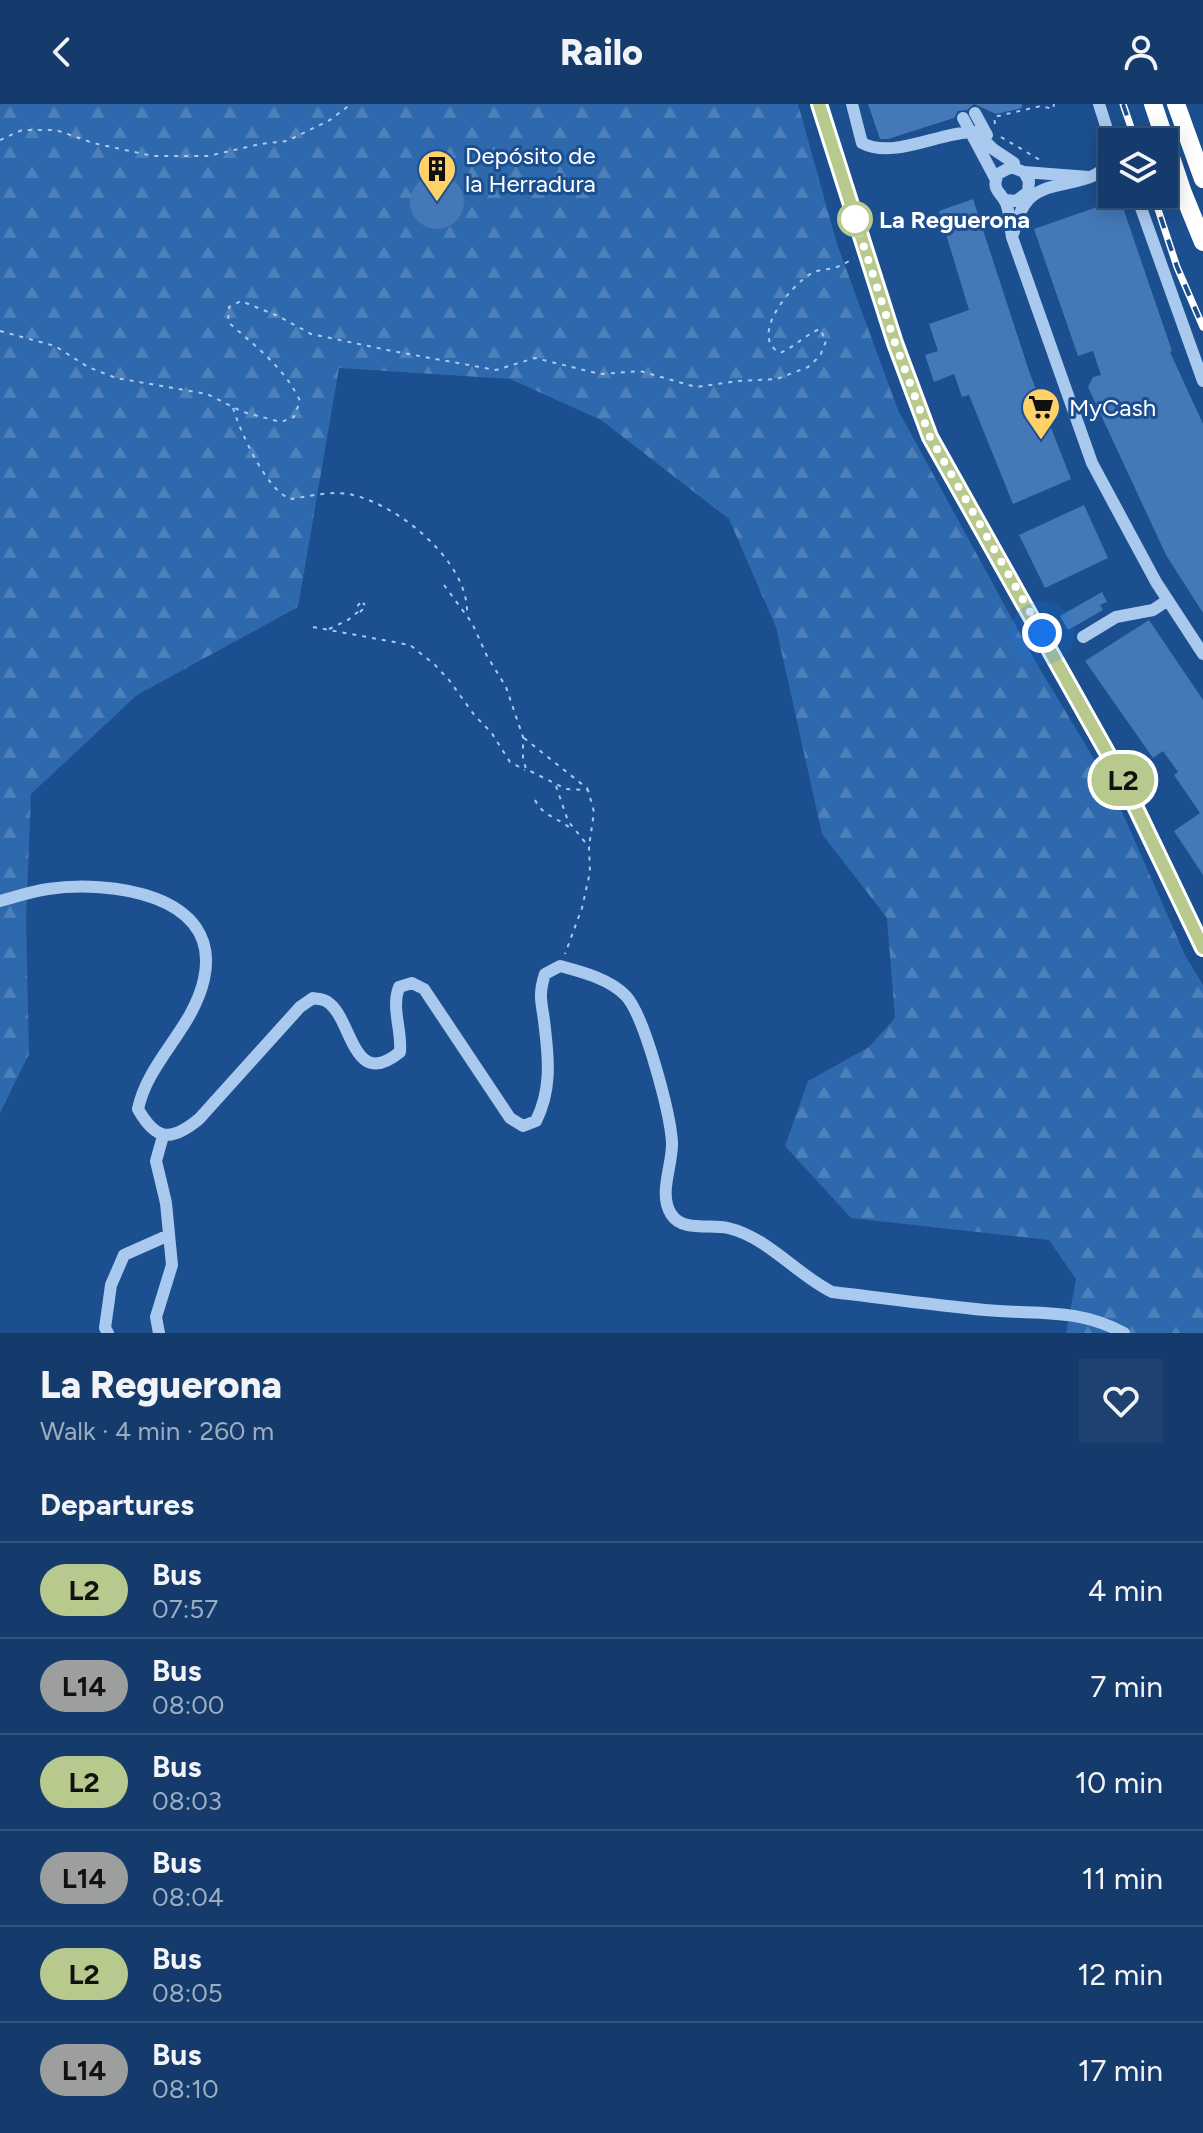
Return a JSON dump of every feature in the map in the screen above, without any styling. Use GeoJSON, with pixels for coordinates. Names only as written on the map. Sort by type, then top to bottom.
{"type":"FeatureCollection","features":[{"type":"Feature","properties":{"kind":"highway"},"geometry":{"type":"LineString","coordinates":[[1153,104],[1203,242]]}},
{"type":"Feature","properties":{"kind":"highway"},"geometry":{"type":"LineString","coordinates":[[1176,104],[1203,179]]}},
{"type":"Feature","properties":{"kind":"street"},"geometry":{"type":"LineString","coordinates":[[819,104],[865,253],[930,437],[1122,779],[1203,948]]}},
{"type":"Feature","properties":{"kind":"street"},"geometry":{"type":"LineString","coordinates":[[852,104],[862,143],[875,150],[976,132],[1018,167]]}},
{"type":"Feature","properties":{"kind":"street"},"geometry":{"type":"LineString","coordinates":[[1099,104],[1107,128]]}},
{"type":"Feature","properties":{"kind":"street"},"geometry":{"type":"LineString","coordinates":[[1012,237],[1029,181],[969,116],[971,132],[995,178],[995,189],[1005,200],[1012,237],[1092,463],[1168,600],[1203,654]]}},
{"type":"Feature","properties":{"kind":"street"},"geometry":{"type":"LineString","coordinates":[[995,178],[1006,168],[1018,167],[1089,177]]}},
{"type":"Feature","properties":{"kind":"street"},"geometry":{"type":"LineString","coordinates":[[1018,214],[1038,193],[1098,174]]}},
{"type":"Feature","properties":{"kind":"street"},"geometry":{"type":"LineString","coordinates":[[1005,200],[1016,201],[1028,192]]}},
{"type":"Feature","properties":{"kind":"street"},"geometry":{"type":"LineString","coordinates":[[1141,208],[1203,381]]}},
{"type":"Feature","properties":{"kind":"street"},"geometry":{"type":"LineString","coordinates":[[1083,637],[1116,617],[1153,610],[1168,600]]}},
{"type":"Feature","properties":{"kind":"street"},"geometry":{"type":"LineString","coordinates":[[1191,636],[1203,628]]}},
{"type":"Feature","properties":{"kind":"street"},"geometry":{"type":"LineString","coordinates":[[0,901],[48,889],[105,888],[142,893],[173,906],[194,925],[206,949],[204,979],[190,1016],[142,1088],[138,1109],[148,1128],[163,1136],[182,1133],[199,1119],[300,1007],[313,998],[327,1002],[336,1013],[356,1052],[370,1062],[387,1062],[400,1052],[401,1037],[393,1002],[399,987],[412,983],[424,989],[510,1118],[523,1126],[536,1121],[544,1106],[549,1075],[539,992],[545,974],[560,966],[584,972],[609,984],[627,997],[638,1017],[660,1086],[672,1142],[664,1200],[673,1217],[689,1225],[726,1227],[750,1236],[812,1282],[832,1292],[989,1310],[1066,1313],[1107,1324],[1124,1333]]}},
{"type":"Feature","properties":{"kind":"street"},"geometry":{"type":"LineString","coordinates":[[159,1333],[156,1317],[172,1265],[166,1203],[156,1161],[163,1136]]}},
{"type":"Feature","properties":{"kind":"street"},"geometry":{"type":"LineString","coordinates":[[108,1333],[105,1328],[111,1285],[124,1255],[169,1235]]}},
{"type":"Feature","properties":{"kind":"path"},"geometry":{"type":"LineString","coordinates":[[0,140],[22,130],[56,130],[93,143],[153,156],[208,156],[287,141],[330,120],[351,104]]}},
{"type":"Feature","properties":{"kind":"path"},"geometry":{"type":"LineString","coordinates":[[1046,163],[999,135],[994,117],[1041,106],[1053,109],[1054,104]]}},
{"type":"Feature","properties":{"kind":"path"},"geometry":{"type":"LineString","coordinates":[[0,331],[55,346],[88,367],[116,378],[207,394],[281,422],[294,417],[300,401],[292,384],[265,354],[228,322],[229,307],[241,301],[311,334],[496,370],[535,358],[600,374],[640,371],[696,387],[777,379],[808,367],[820,356],[826,341],[820,329],[806,334],[794,347],[780,353],[771,348],[766,337],[769,325],[792,291],[813,272],[838,267],[865,253]]}},
{"type":"Feature","properties":{"kind":"path"},"geometry":{"type":"LineString","coordinates":[[232,406],[248,448],[284,497],[291,499],[349,493],[380,505],[446,556],[463,588],[468,604],[467,615]]}},
{"type":"Feature","properties":{"kind":"path"},"geometry":{"type":"LineString","coordinates":[[444,585],[467,615],[506,687],[523,737],[524,766],[530,771]]}},
{"type":"Feature","properties":{"kind":"path"},"geometry":{"type":"LineString","coordinates":[[328,630],[359,611]]}},
{"type":"Feature","properties":{"kind":"path"},"geometry":{"type":"LineString","coordinates":[[313,627],[410,645],[449,680],[491,732],[510,762],[566,789],[588,790]]}},
{"type":"Feature","properties":{"kind":"path"},"geometry":{"type":"LineString","coordinates":[[523,737],[588,790],[594,812],[589,847],[590,872],[582,908],[560,966]]}},
{"type":"Feature","properties":{"kind":"path"},"geometry":{"type":"LineString","coordinates":[[556,785],[568,821],[576,833]]}},
{"type":"Feature","properties":{"kind":"path"},"geometry":{"type":"LineString","coordinates":[[535,800],[546,815],[562,820],[589,847]]}},
{"type":"Feature","properties":{"kind":"green space"},"geometry":{"type":"Polygon","coordinates":[[[0,104],[798,104],[837,244],[898,410],[1034,659],[1112,789],[1185,955],[1203,985],[1203,1333],[1066,1333],[1076,1279],[1049,1240],[851,1218],[785,1146],[808,1081],[869,1047],[895,1018],[887,918],[822,834],[776,627],[729,519],[601,420],[510,379],[339,368],[298,607],[137,695],[31,794],[26,920],[29,1054],[0,1113],[0,104]]]}},
{"type":"Feature","properties":{"kind":"building"},"geometry":{"type":"Polygon","coordinates":[[[868,104],[974,104],[967,110],[958,111],[954,118],[880,139],[868,104]]]}},
{"type":"Feature","properties":{"kind":"building"},"geometry":{"type":"Polygon","coordinates":[[[974,104],[1022,104],[1022,108],[996,114],[974,104]]]}},
{"type":"Feature","properties":{"kind":"building","name":"Depósito de la Herradura"},"geometry":{"type":"Polygon","coordinates":[[[437,175],[456,183],[464,202],[456,221],[437,229],[418,221],[410,202],[418,183],[437,175]]]}},
{"type":"Feature","properties":{"kind":"building"},"geometry":{"type":"Polygon","coordinates":[[[973,199],[1030,374],[1071,479],[1013,504],[969,395],[962,397],[954,374],[934,382],[925,355],[938,351],[929,324],[969,310],[939,211],[973,199]]]}},
{"type":"Feature","properties":{"kind":"building"},"geometry":{"type":"Polygon","coordinates":[[[1098,207],[1123,208],[1170,352],[1203,424],[1203,613],[1166,555],[1088,387],[1093,377],[1101,375],[1093,351],[1078,356],[1034,229],[1098,207]]]}},
{"type":"Feature","properties":{"kind":"building"},"geometry":{"type":"Polygon","coordinates":[[[1084,505],[1108,558],[1045,588],[1019,535],[1084,505]]]}},
{"type":"Feature","properties":{"kind":"building"},"geometry":{"type":"Polygon","coordinates":[[[1102,592],[1107,602],[1100,605],[1103,610],[1068,630],[1060,616],[1102,592]]]}},
{"type":"Feature","properties":{"kind":"building"},"geometry":{"type":"Polygon","coordinates":[[[1149,620],[1203,700],[1203,875],[1174,831],[1200,813],[1174,775],[1178,772],[1163,751],[1153,758],[1085,661],[1149,620]]]}},
{"type":"Feature","properties":{"kind":"railway"},"geometry":{"type":"LineString","coordinates":[[1123,104],[1131,128]]}},
{"type":"Feature","properties":{"kind":"railway"},"geometry":{"type":"LineString","coordinates":[[1158,208],[1177,267],[1203,327]]}},
{"type":"Feature","properties":{"kind":"bus line","name":"L2"},"geometry":{"type":"LineString","coordinates":[[819,104],[895,343],[930,437],[1029,608],[1122,779],[1203,948]]}},
{"type":"Feature","properties":{"kind":"place","name":"Depósito de la Herradura"},"geometry":{"type":"Point","coordinates":[437,203]}},
{"type":"Feature","properties":{"kind":"place","name":"La Reguerona"},"geometry":{"type":"Point","coordinates":[855,219]}},
{"type":"Feature","properties":{"kind":"place","name":"MyCash"},"geometry":{"type":"Point","coordinates":[1041,441]}},
{"type":"Feature","properties":{"kind":"route"},"geometry":{"type":"LineString","coordinates":[[855,219],[895,343],[930,437],[1042,633]]}}]}
